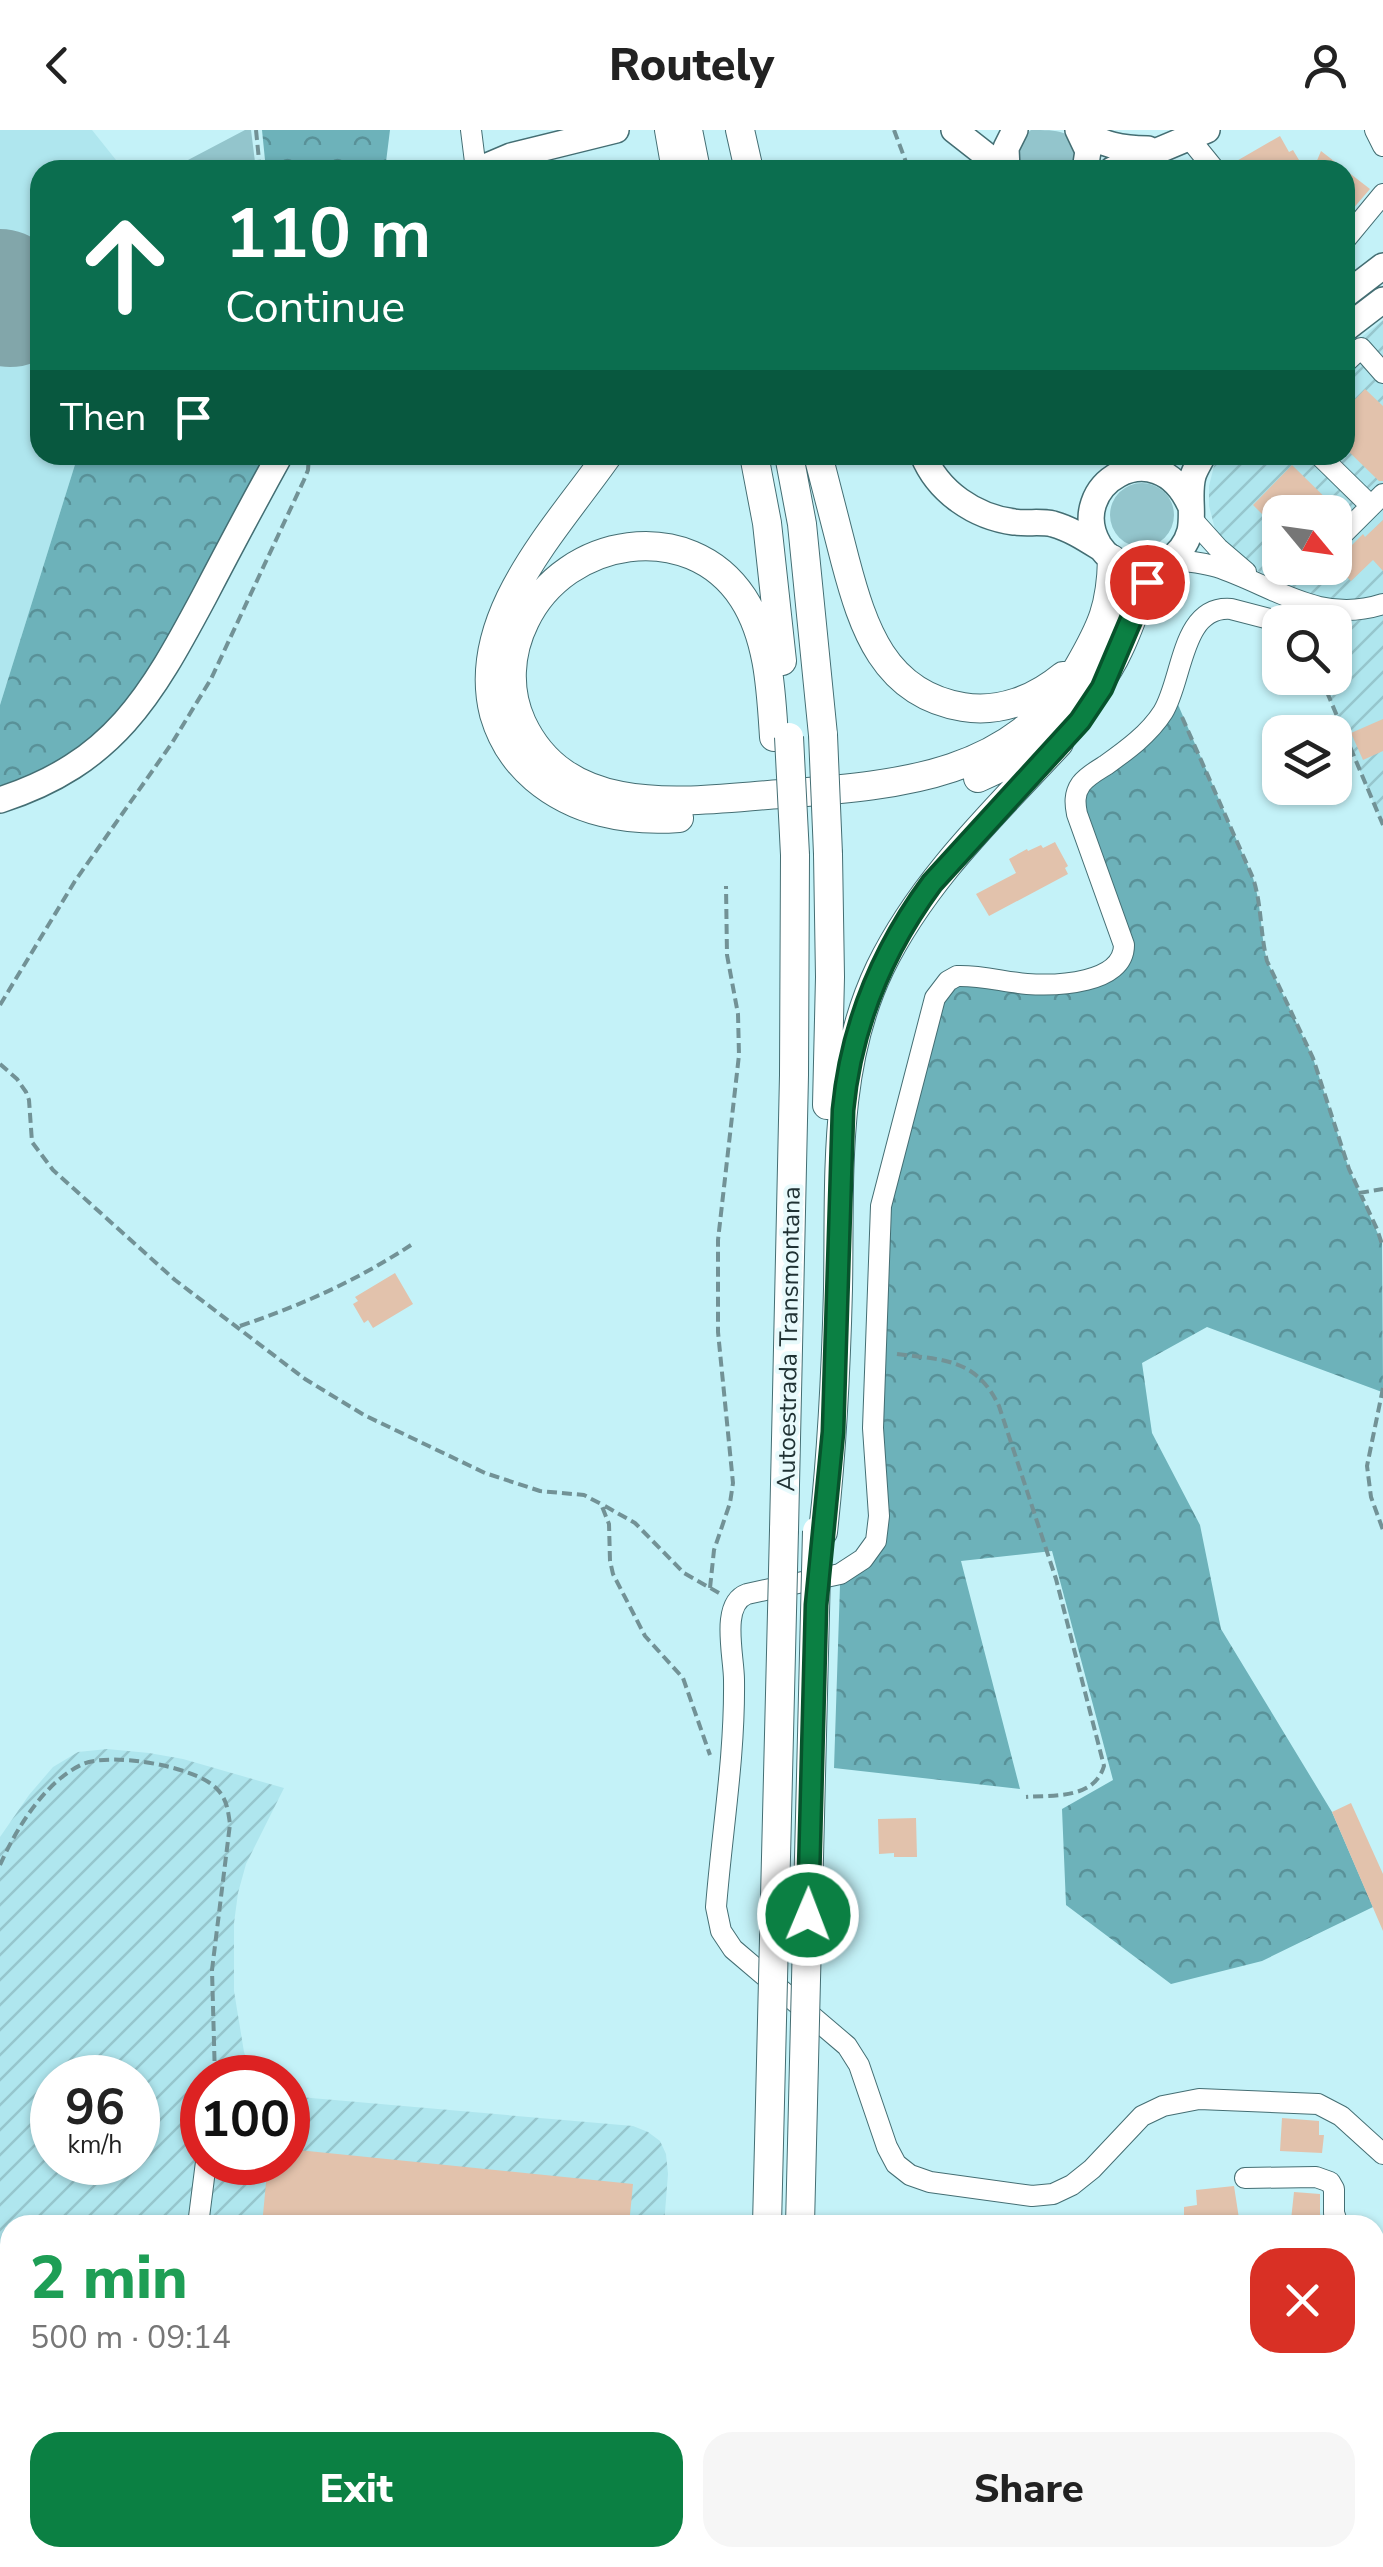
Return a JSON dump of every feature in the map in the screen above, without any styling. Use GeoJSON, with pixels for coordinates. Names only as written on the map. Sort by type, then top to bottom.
{"type":"FeatureCollection","features":[{"type":"Feature","properties":{"kind":"highway"},"geometry":{"type":"LineString","coordinates":[[669,130],[674,160]]}},
{"type":"Feature","properties":{"kind":"highway"},"geometry":{"type":"LineString","coordinates":[[688,130],[694,160]]}},
{"type":"Feature","properties":{"kind":"highway"},"geometry":{"type":"LineString","coordinates":[[724,130],[730,160]]}},
{"type":"Feature","properties":{"kind":"highway"},"geometry":{"type":"LineString","coordinates":[[740,130],[746,160]]}},
{"type":"Feature","properties":{"kind":"highway"},"geometry":{"type":"LineString","coordinates":[[601,465],[523,574],[501,618],[490,673],[492,706],[512,753],[548,788],[581,806],[610,815],[661,820],[883,803],[946,790],[986,774],[1034,747],[1072,712],[1099,659]]}},
{"type":"Feature","properties":{"kind":"highway","name":"Autoestrada Transmontana"},"geometry":{"type":"LineString","coordinates":[[756,465],[767,524],[795,1007],[767,2215]]}},
{"type":"Feature","properties":{"kind":"highway","name":"Autoestrada Transmontana"},"geometry":{"type":"LineString","coordinates":[[791,465],[802,524],[824,735],[830,977],[820,1532],[800,2215]]}},
{"type":"Feature","properties":{"kind":"highway"},"geometry":{"type":"LineString","coordinates":[[821,465],[856,600],[880,654],[911,687],[955,706],[977,709],[1021,702],[1051,686],[1073,668],[1119,650],[1139,598],[1164,562]]}},
{"type":"Feature","properties":{"kind":"highway"},"geometry":{"type":"LineString","coordinates":[[782,737],[758,627],[736,588],[696,558],[653,547],[601,552],[556,580],[526,617],[513,658],[513,690],[520,718],[533,742],[556,767],[594,790],[653,801],[855,788],[919,778],[961,765],[993,750],[1038,718],[1099,659]]}},
{"type":"Feature","properties":{"kind":"highway"},"geometry":{"type":"LineString","coordinates":[[820,1532],[834,1401],[843,1110],[860,1017],[882,964],[922,896],[1098,696],[1102,622],[1108,603],[1107,554]]}},
{"type":"Feature","properties":{"kind":"main road"},"geometry":{"type":"LineString","coordinates":[[501,160],[616,130]]}},
{"type":"Feature","properties":{"kind":"main road"},"geometry":{"type":"LineString","coordinates":[[954,130],[993,160]]}},
{"type":"Feature","properties":{"kind":"main road"},"geometry":{"type":"LineString","coordinates":[[1005,160],[1015,130]]}},
{"type":"Feature","properties":{"kind":"main road"},"geometry":{"type":"LineString","coordinates":[[1079,130],[1114,148],[1158,149]]}},
{"type":"Feature","properties":{"kind":"main road"},"geometry":{"type":"LineString","coordinates":[[1079,130],[1088,151],[1087,160]]}},
{"type":"Feature","properties":{"kind":"main road"},"geometry":{"type":"LineString","coordinates":[[1134,160],[1198,134]]}},
{"type":"Feature","properties":{"kind":"main road"},"geometry":{"type":"LineString","coordinates":[[1355,287],[1383,266]]}},
{"type":"Feature","properties":{"kind":"main road"},"geometry":{"type":"LineString","coordinates":[[1355,335],[1383,300]]}},
{"type":"Feature","properties":{"kind":"main road"},"geometry":{"type":"LineString","coordinates":[[0,800],[53,779],[82,760],[115,734],[141,705],[275,465]]}},
{"type":"Feature","properties":{"kind":"main road"},"geometry":{"type":"LineString","coordinates":[[928,465],[943,486],[977,512],[1006,521],[1050,523],[1080,534],[1126,566],[1143,568],[1164,562],[1185,543],[1198,465]]}},
{"type":"Feature","properties":{"kind":"main road"},"geometry":{"type":"LineString","coordinates":[[1050,523],[1075,512],[1109,480],[1138,465]]}},
{"type":"Feature","properties":{"kind":"main road"},"geometry":{"type":"LineString","coordinates":[[1132,469],[1146,468],[1174,480],[1184,492],[1190,512]]}},
{"type":"Feature","properties":{"kind":"main road"},"geometry":{"type":"LineString","coordinates":[[1100,489],[1091,520],[1094,536],[1107,554]]}},
{"type":"Feature","properties":{"kind":"street"},"geometry":{"type":"LineString","coordinates":[[471,130],[476,160]]}},
{"type":"Feature","properties":{"kind":"street"},"geometry":{"type":"LineString","coordinates":[[1375,130],[1383,146]]}},
{"type":"Feature","properties":{"kind":"street"},"geometry":{"type":"LineString","coordinates":[[1198,134],[1210,160]]}},
{"type":"Feature","properties":{"kind":"street"},"geometry":{"type":"LineString","coordinates":[[1355,228],[1383,194]]}},
{"type":"Feature","properties":{"kind":"street"},"geometry":{"type":"LineString","coordinates":[[1355,340],[1383,373]]}},
{"type":"Feature","properties":{"kind":"street"},"geometry":{"type":"LineString","coordinates":[[1332,465],[1377,500],[1352,525]]}},
{"type":"Feature","properties":{"kind":"street"},"geometry":{"type":"LineString","coordinates":[[1190,512],[1226,555],[1268,588]]}},
{"type":"Feature","properties":{"kind":"street"},"geometry":{"type":"LineString","coordinates":[[1164,562],[1210,566],[1310,605]]}},
{"type":"Feature","properties":{"kind":"street"},"geometry":{"type":"LineString","coordinates":[[1352,616],[1383,604]]}},
{"type":"Feature","properties":{"kind":"street"},"geometry":{"type":"LineString","coordinates":[[1262,617],[1222,608],[1206,615],[1193,628],[1165,710],[1133,745],[1086,779],[1076,795],[1079,822],[1124,944],[1120,962],[1103,975],[1052,984],[957,976],[948,980],[935,998],[881,1206],[873,1436],[880,1522],[864,1559],[840,1574],[747,1594],[735,1602],[730,1620],[734,1685],[730,1782],[716,1907],[721,1931],[740,1957],[847,2046],[864,2076],[891,2156],[910,2175],[941,2185],[1053,2194],[1072,2185],[1102,2159],[1142,2116],[1174,2102],[1213,2098],[1324,2106],[1383,2154]]}},
{"type":"Feature","properties":{"kind":"street"},"geometry":{"type":"LineString","coordinates":[[1246,2178],[1327,2180],[1334,2189],[1335,2215]]}},
{"type":"Feature","properties":{"kind":"street"},"geometry":{"type":"LineString","coordinates":[[199,2215],[203,2185]]}},
{"type":"Feature","properties":{"kind":"path"},"geometry":{"type":"LineString","coordinates":[[256,130],[259,160]]}},
{"type":"Feature","properties":{"kind":"path"},"geometry":{"type":"LineString","coordinates":[[894,130],[905,160]]}},
{"type":"Feature","properties":{"kind":"path"},"geometry":{"type":"LineString","coordinates":[[0,1005],[75,881],[212,679],[308,465]]}},
{"type":"Feature","properties":{"kind":"path"},"geometry":{"type":"LineString","coordinates":[[1174,689],[1183,720],[1253,878],[1260,899],[1267,961],[1313,1058],[1348,1168],[1383,1246]]}},
{"type":"Feature","properties":{"kind":"path"},"geometry":{"type":"LineString","coordinates":[[1328,695],[1383,825]]}},
{"type":"Feature","properties":{"kind":"path"},"geometry":{"type":"LineString","coordinates":[[710,1588],[714,1550],[733,1483],[718,1332],[718,1240],[739,1055],[738,1014],[727,954],[726,886]]}},
{"type":"Feature","properties":{"kind":"path"},"geometry":{"type":"LineString","coordinates":[[0,1064],[26,1092],[32,1142],[53,1170],[175,1280],[324,1392],[485,1473],[540,1492],[584,1495],[631,1520],[679,1568],[735,1602]]}},
{"type":"Feature","properties":{"kind":"path"},"geometry":{"type":"LineString","coordinates":[[1360,1194],[1383,1189]]}},
{"type":"Feature","properties":{"kind":"path"},"geometry":{"type":"LineString","coordinates":[[238,1327],[340,1287],[411,1245]]}},
{"type":"Feature","properties":{"kind":"path"},"geometry":{"type":"LineString","coordinates":[[877,1352],[948,1361],[973,1371],[993,1394],[1010,1439],[1056,1579],[1104,1766],[1097,1781],[1080,1791],[1026,1797]]}},
{"type":"Feature","properties":{"kind":"path"},"geometry":{"type":"LineString","coordinates":[[1383,1388],[1368,1466],[1370,1497],[1383,1530]]}},
{"type":"Feature","properties":{"kind":"path"},"geometry":{"type":"LineString","coordinates":[[601,1504],[609,1524],[610,1561],[620,1592],[645,1636],[683,1678],[706,1748],[720,1776],[730,1782]]}},
{"type":"Feature","properties":{"kind":"path"},"geometry":{"type":"LineString","coordinates":[[0,1864],[14,1832],[37,1803],[62,1777],[84,1763],[108,1760],[162,1766],[198,1776],[216,1787],[227,1803],[230,1824],[212,1970],[215,2055]]}},
{"type":"Feature","properties":{"kind":"shaded area"},"geometry":{"type":"Polygon","coordinates":[[[0,130],[92,130],[116,160],[30,160],[30,465],[75,465],[0,705],[0,130]]]}},
{"type":"Feature","properties":{"kind":"shaded area"},"geometry":{"type":"Polygon","coordinates":[[[245,130],[251,130],[255,160],[188,160],[245,130]]]}},
{"type":"Feature","properties":{"kind":"shaded area"},"geometry":{"type":"Polygon","coordinates":[[[1031,130],[1061,132],[1073,140],[1076,160],[1017,160],[1023,138],[1031,130]]]}},
{"type":"Feature","properties":{"kind":"shaded area"},"geometry":{"type":"Polygon","coordinates":[[[1383,320],[1383,825],[1352,752],[1352,715],[1337,715],[1328,695],[1352,695],[1352,605],[1290,605],[1281,585],[1352,585],[1352,495],[1262,495],[1262,573],[1225,545],[1215,529],[1209,486],[1215,465],[1355,465],[1355,342],[1383,320]]]}},
{"type":"Feature","properties":{"kind":"shaded area"},"geometry":{"type":"Polygon","coordinates":[[[1142,483],[1164,493],[1174,515],[1164,537],[1142,547],[1120,537],[1110,515],[1120,493],[1142,483]]]}},
{"type":"Feature","properties":{"kind":"shaded area"},"geometry":{"type":"Polygon","coordinates":[[[107,1749],[183,1759],[284,1788],[246,1864],[238,1893],[234,1991],[245,2055],[180,2055],[180,2185],[310,2185],[310,2098],[633,2126],[660,2141],[666,2154],[665,2215],[0,2215],[0,1837],[53,1767],[78,1752],[107,1749]]]}},
{"type":"Feature","properties":{"kind":"green space"},"geometry":{"type":"Polygon","coordinates":[[[262,130],[390,130],[386,160],[265,160],[262,130]]]}},
{"type":"Feature","properties":{"kind":"green space"},"geometry":{"type":"Polygon","coordinates":[[[75,465],[264,465],[171,639],[123,708],[79,749],[0,788],[0,705],[75,465]]]}},
{"type":"Feature","properties":{"kind":"green space"},"geometry":{"type":"Polygon","coordinates":[[[1176,700],[1253,878],[1267,961],[1313,1058],[1349,1169],[1382,1243],[1383,1388],[1382,1392],[1207,1327],[1142,1363],[1152,1433],[1200,1525],[1221,1629],[1332,1812],[1373,1907],[1262,1961],[1171,1984],[1066,1905],[1062,1809],[1113,1780],[1052,1551],[961,1561],[1020,1789],[834,1768],[840,1585],[873,1563],[887,1539],[888,1503],[881,1454],[885,1234],[892,1180],[943,997],[953,985],[1110,980],[1123,972],[1131,959],[1083,816],[1083,795],[1176,700]]]}},
{"type":"Feature","properties":{"kind":"building"},"geometry":{"type":"Polygon","coordinates":[[[1280,136],[1299,160],[1238,160],[1280,136]]]}},
{"type":"Feature","properties":{"kind":"building"},"geometry":{"type":"Polygon","coordinates":[[[1321,151],[1333,160],[1317,160],[1321,151]]]}},
{"type":"Feature","properties":{"kind":"building"},"geometry":{"type":"Polygon","coordinates":[[[1355,177],[1370,189],[1355,206],[1355,177]]]}},
{"type":"Feature","properties":{"kind":"building"},"geometry":{"type":"Polygon","coordinates":[[[1365,389],[1383,406],[1383,481],[1355,458],[1355,400],[1365,389]]]}},
{"type":"Feature","properties":{"kind":"building"},"geometry":{"type":"Polygon","coordinates":[[[1292,465],[1323,495],[1263,495],[1292,465]]]}},
{"type":"Feature","properties":{"kind":"building"},"geometry":{"type":"Polygon","coordinates":[[[1262,496],[1262,514],[1253,505],[1262,496]]]}},
{"type":"Feature","properties":{"kind":"building"},"geometry":{"type":"Polygon","coordinates":[[[1383,520],[1383,571],[1373,560],[1352,580],[1352,545],[1363,534],[1365,537],[1383,520]]]}},
{"type":"Feature","properties":{"kind":"building"},"geometry":{"type":"Polygon","coordinates":[[[1383,719],[1383,751],[1363,760],[1352,733],[1383,719]]]}},
{"type":"Feature","properties":{"kind":"building"},"geometry":{"type":"Polygon","coordinates":[[[1055,842],[1068,866],[1068,874],[989,916],[976,894],[1016,873],[1009,859],[1027,849],[1055,842]]]}},
{"type":"Feature","properties":{"kind":"building"},"geometry":{"type":"Polygon","coordinates":[[[395,1273],[413,1304],[373,1328],[368,1320],[364,1323],[353,1304],[358,1301],[355,1297],[395,1273]]]}},
{"type":"Feature","properties":{"kind":"building"},"geometry":{"type":"Polygon","coordinates":[[[1351,1803],[1383,1874],[1383,1931],[1332,1812],[1351,1803]]]}},
{"type":"Feature","properties":{"kind":"building"},"geometry":{"type":"Polygon","coordinates":[[[916,1818],[917,1857],[879,1854],[878,1819],[916,1818]]]}},
{"type":"Feature","properties":{"kind":"building"},"geometry":{"type":"Polygon","coordinates":[[[1282,2118],[1319,2121],[1319,2135],[1324,2135],[1322,2153],[1280,2151],[1282,2118]]]}},
{"type":"Feature","properties":{"kind":"building"},"geometry":{"type":"Polygon","coordinates":[[[310,2151],[633,2184],[630,2215],[263,2215],[266,2185],[310,2185],[310,2151]]]}},
{"type":"Feature","properties":{"kind":"building"},"geometry":{"type":"Polygon","coordinates":[[[1234,2186],[1238,2215],[1184,2215],[1184,2207],[1197,2205],[1196,2190],[1234,2186]]]}},
{"type":"Feature","properties":{"kind":"building"},"geometry":{"type":"Polygon","coordinates":[[[1294,2192],[1320,2194],[1320,2215],[1292,2215],[1294,2192]]]}},
{"type":"Feature","properties":{"kind":"runway"},"geometry":{"type":"LineString","coordinates":[[0,293],[10,303]]}},
{"type":"Feature","properties":{"kind":"route"},"geometry":{"type":"LineString","coordinates":[[808,1915],[816,1605],[833,1432],[843,1110],[855,1033],[882,964],[932,883],[1080,721],[1098,696],[1147,582]]}}]}
